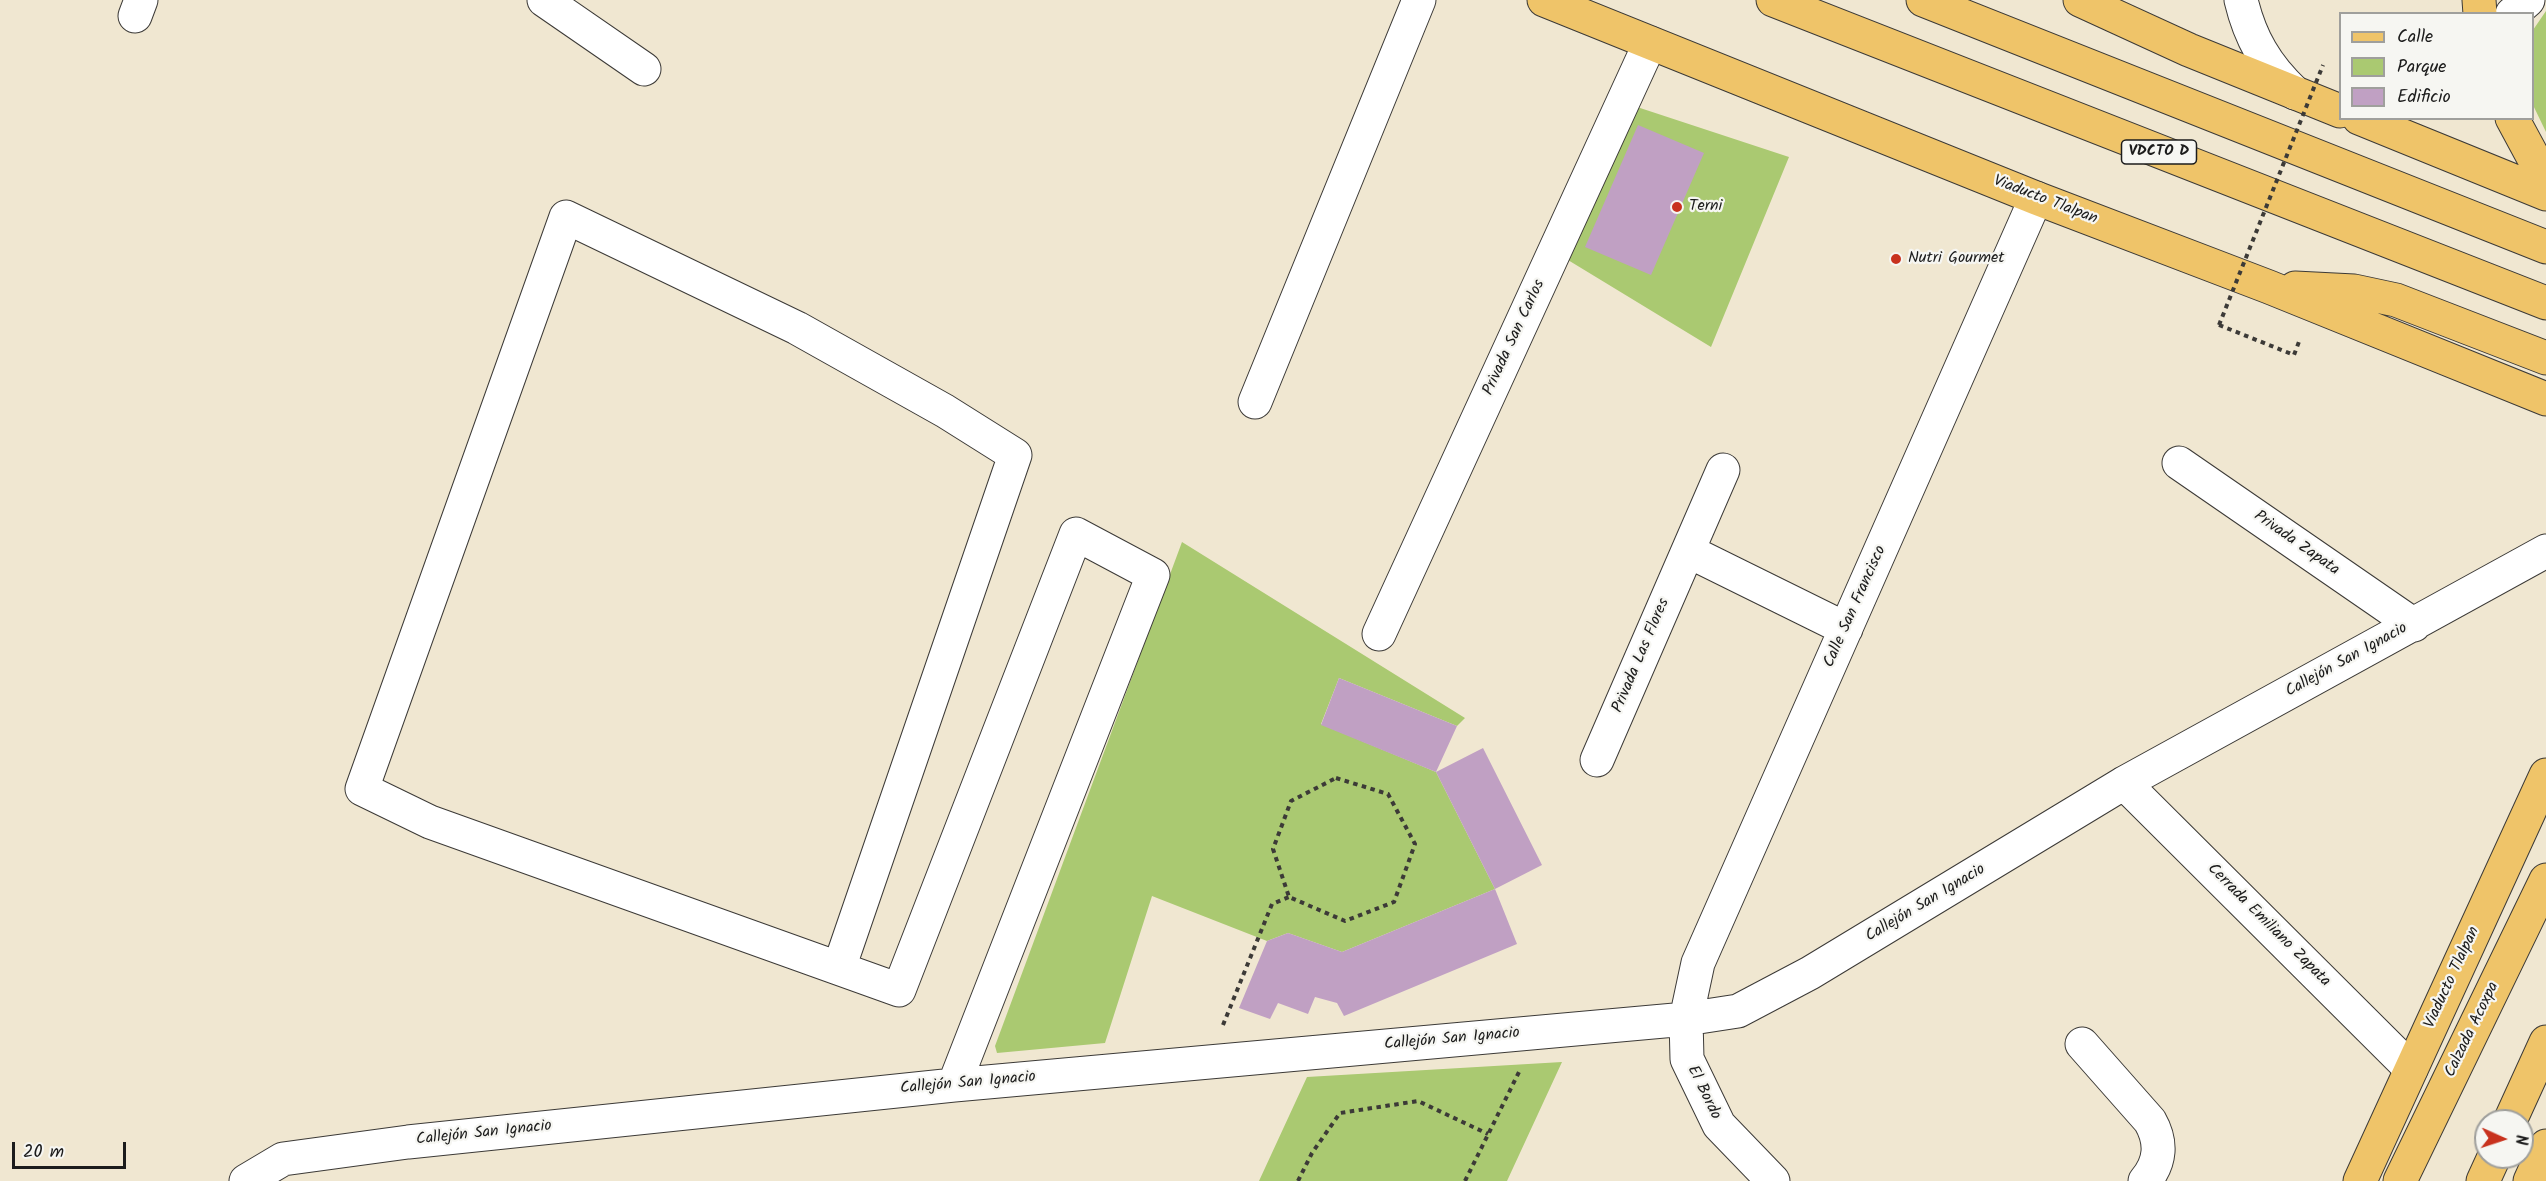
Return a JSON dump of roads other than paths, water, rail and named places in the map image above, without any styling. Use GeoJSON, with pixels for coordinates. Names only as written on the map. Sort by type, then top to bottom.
{"type":"FeatureCollection","features":[{"type":"Feature","properties":{"kind":"main road","name":"Viaducto Tlalpan"},"geometry":{"type":"LineString","coordinates":[[1544,0],[2036,198],[2269,287],[2546,399]]}},
{"type":"Feature","properties":{"kind":"main road","name":"VDCTO D"},"geometry":{"type":"LineString","coordinates":[[1773,0],[2546,303]]}},
{"type":"Feature","properties":{"kind":"main road"},"geometry":{"type":"LineString","coordinates":[[1923,0],[2546,247]]}},
{"type":"Feature","properties":{"kind":"main road"},"geometry":{"type":"LineString","coordinates":[[2080,0],[2189,50],[2339,111]]}},
{"type":"Feature","properties":{"kind":"main road"},"geometry":{"type":"LineString","coordinates":[[2364,120],[2546,194]]}},
{"type":"Feature","properties":{"kind":"main road"},"geometry":{"type":"LineString","coordinates":[[2513,120],[2546,181]]}},
{"type":"Feature","properties":{"kind":"main road"},"geometry":{"type":"LineString","coordinates":[[2269,287],[2354,291],[2396,300],[2546,358]]}},
{"type":"Feature","properties":{"kind":"main road","name":"Viaducto Tlalpan"},"geometry":{"type":"LineString","coordinates":[[2360,1181],[2546,775]]}},
{"type":"Feature","properties":{"kind":"main road","name":"Calzada Acoxpa"},"geometry":{"type":"LineString","coordinates":[[2400,1181],[2546,880]]}},
{"type":"Feature","properties":{"kind":"main road"},"geometry":{"type":"LineString","coordinates":[[2515,1109],[2546,1042]]}},
{"type":"Feature","properties":{"kind":"main road"},"geometry":{"type":"LineString","coordinates":[[2530,1181],[2546,1146]]}},
{"type":"Feature","properties":{"kind":"street"},"geometry":{"type":"LineString","coordinates":[[544,0],[644,69]]}},
{"type":"Feature","properties":{"kind":"street"},"geometry":{"type":"LineString","coordinates":[[1255,402],[1419,0]]}},
{"type":"Feature","properties":{"kind":"street"},"geometry":{"type":"LineString","coordinates":[[2241,0],[2246,23],[2255,43],[2279,78],[2295,93]]}},
{"type":"Feature","properties":{"kind":"street"},"geometry":{"type":"LineString","coordinates":[[2514,12],[2528,0]]}},
{"type":"Feature","properties":{"kind":"street","name":"Privada San Carlos"},"geometry":{"type":"LineString","coordinates":[[1379,634],[1650,43]]}},
{"type":"Feature","properties":{"kind":"street","name":"Calle San Francisco"},"geometry":{"type":"LineString","coordinates":[[1686,1019],[1701,956],[2036,198]]}},
{"type":"Feature","properties":{"kind":"street"},"geometry":{"type":"LineString","coordinates":[[839,968],[1016,455],[945,411],[797,328],[566,217],[362,789],[430,822],[899,990],[1076,534],[1153,575],[954,1085]]}},
{"type":"Feature","properties":{"kind":"street","name":"Privada Zapata"},"geometry":{"type":"LineString","coordinates":[[2180,464],[2414,625]]}},
{"type":"Feature","properties":{"kind":"street","name":"Privada Las Flores"},"geometry":{"type":"LineString","coordinates":[[1597,760],[1723,470]]}},
{"type":"Feature","properties":{"kind":"street"},"geometry":{"type":"LineString","coordinates":[[1688,551],[1846,629]]}},
{"type":"Feature","properties":{"kind":"street","name":"Callejón San Ignacio"},"geometry":{"type":"LineString","coordinates":[[246,1181],[283,1159],[397,1143],[954,1085],[1686,1019],[1738,1011],[1800,978],[2124,783],[2546,551]]}},
{"type":"Feature","properties":{"kind":"street","name":"Cerrada Emiliano Zapata"},"geometry":{"type":"LineString","coordinates":[[2124,783],[2411,1069]]}},
{"type":"Feature","properties":{"kind":"street","name":"El Bordo"},"geometry":{"type":"LineString","coordinates":[[1686,1019],[1687,1059],[1719,1125],[1773,1181]]}},
{"type":"Feature","properties":{"kind":"street"},"geometry":{"type":"LineString","coordinates":[[2082,1044],[2150,1121],[2159,1136],[2158,1154],[2152,1173],[2145,1181]]}},
{"type":"Feature","properties":{"kind":"place","name":"Terni"},"geometry":{"type":"Point","coordinates":[1677,207]}},
{"type":"Feature","properties":{"kind":"place","name":"Nutri Gourmet"},"geometry":{"type":"Point","coordinates":[1896,259]}}]}
